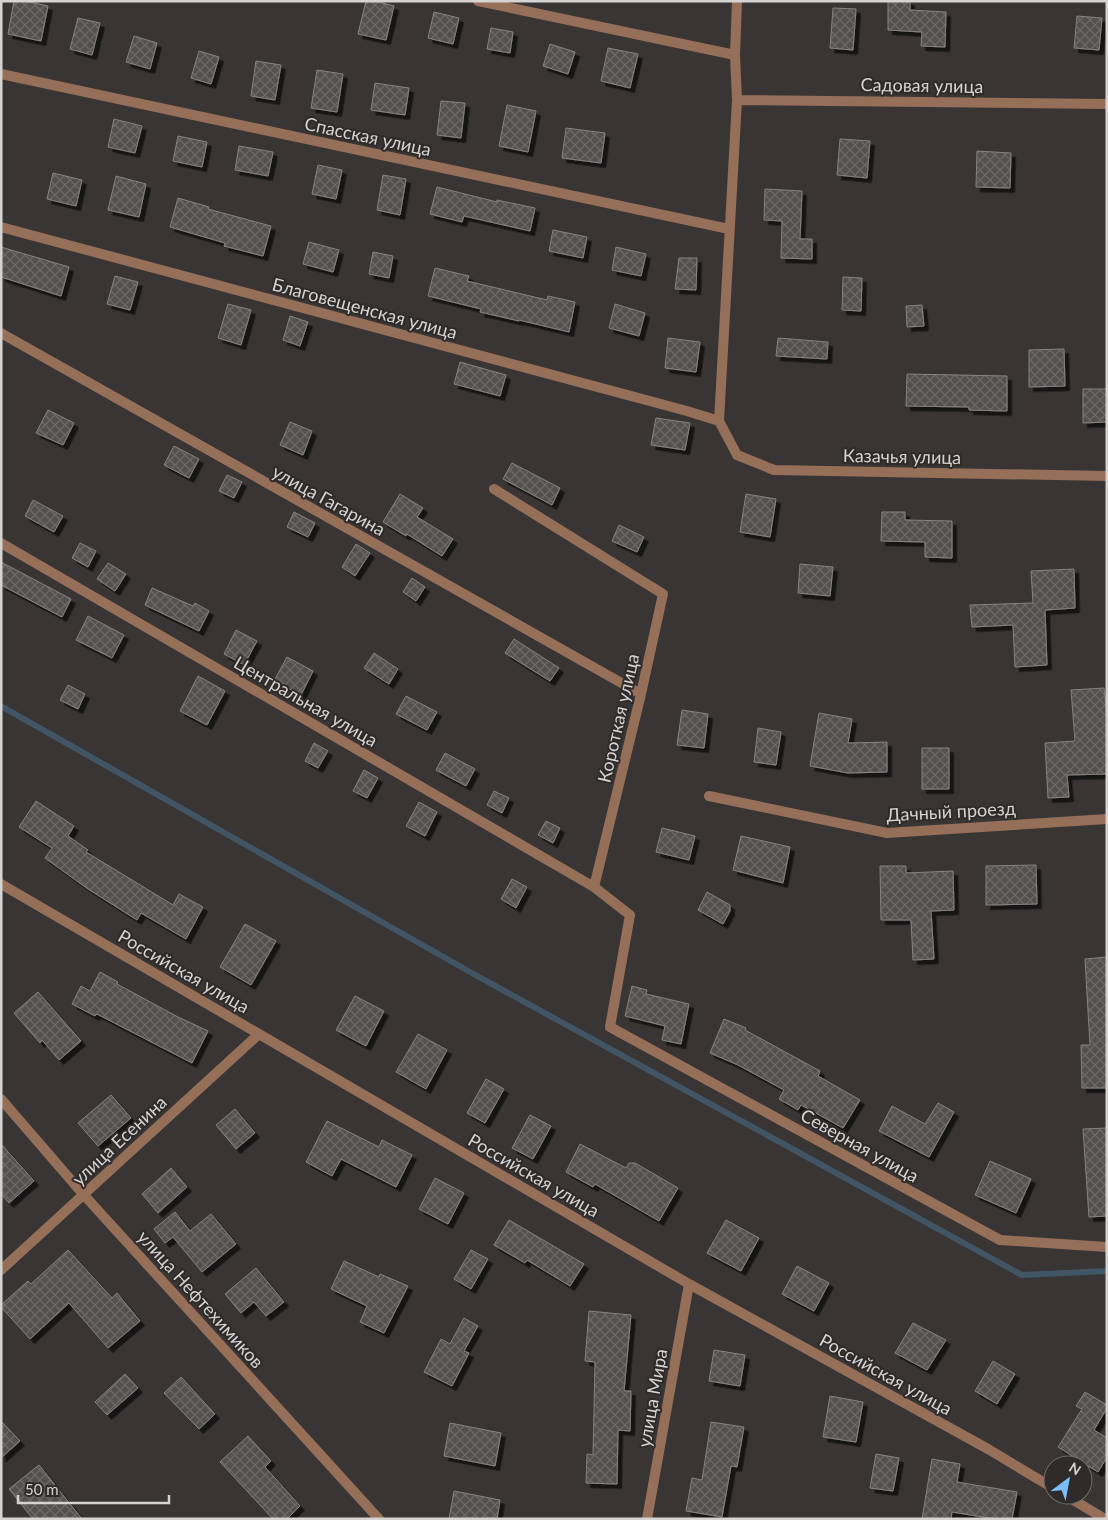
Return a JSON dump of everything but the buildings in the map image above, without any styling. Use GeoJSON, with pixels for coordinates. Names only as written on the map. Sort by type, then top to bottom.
{"type":"FeatureCollection","features":[{"type":"Feature","properties":{"kind":"street"},"geometry":{"type":"LineString","coordinates":[[478,1],[735,55]]}},
{"type":"Feature","properties":{"kind":"street"},"geometry":{"type":"LineString","coordinates":[[719,421],[728,229],[737,100],[735,55],[737,1]]}},
{"type":"Feature","properties":{"kind":"street","name":"Спасская улица"},"geometry":{"type":"LineString","coordinates":[[1,74],[728,229]]}},
{"type":"Feature","properties":{"kind":"street","name":"Садовая улица"},"geometry":{"type":"LineString","coordinates":[[737,100],[1107,104]]}},
{"type":"Feature","properties":{"kind":"street","name":"Благовещенская улица"},"geometry":{"type":"LineString","coordinates":[[1,227],[719,421]]}},
{"type":"Feature","properties":{"kind":"street","name":"улица Гагарина"},"geometry":{"type":"LineString","coordinates":[[1,333],[641,694]]}},
{"type":"Feature","properties":{"kind":"street","name":"Казачья улица"},"geometry":{"type":"LineString","coordinates":[[719,421],[737,455],[774,470],[1107,476]]}},
{"type":"Feature","properties":{"kind":"street","name":"Короткая улица"},"geometry":{"type":"LineString","coordinates":[[494,489],[663,594],[641,694],[594,887]]}},
{"type":"Feature","properties":{"kind":"street","name":"Центральная улица"},"geometry":{"type":"LineString","coordinates":[[1,543],[594,887]]}},
{"type":"Feature","properties":{"kind":"street","name":"Дачный проезд"},"geometry":{"type":"LineString","coordinates":[[709,796],[887,833],[1107,819]]}},
{"type":"Feature","properties":{"kind":"street","name":"Российская улица"},"geometry":{"type":"LineString","coordinates":[[1,884],[689,1284],[988,1449],[1043,1482]]}},
{"type":"Feature","properties":{"kind":"street","name":"Северная улица"},"geometry":{"type":"LineString","coordinates":[[594,887],[630,915],[610,1027],[1000,1240],[1107,1247]]}},
{"type":"Feature","properties":{"kind":"street","name":"улица Есенина"},"geometry":{"type":"LineString","coordinates":[[1,1270],[259,1034]]}},
{"type":"Feature","properties":{"kind":"street","name":"улица Нефтехимиков"},"geometry":{"type":"LineString","coordinates":[[1,1099],[83,1194],[379,1519]]}},
{"type":"Feature","properties":{"kind":"street","name":"улица Мира"},"geometry":{"type":"LineString","coordinates":[[647,1519],[689,1284]]}},
{"type":"Feature","properties":{"kind":"street"},"geometry":{"type":"LineString","coordinates":[[1082,1505],[1105,1519]]}},
{"type":"Feature","properties":{"kind":"waterway"},"geometry":{"type":"LineString","coordinates":[[1,706],[470,972],[1022,1275],[1107,1271]]}}]}
